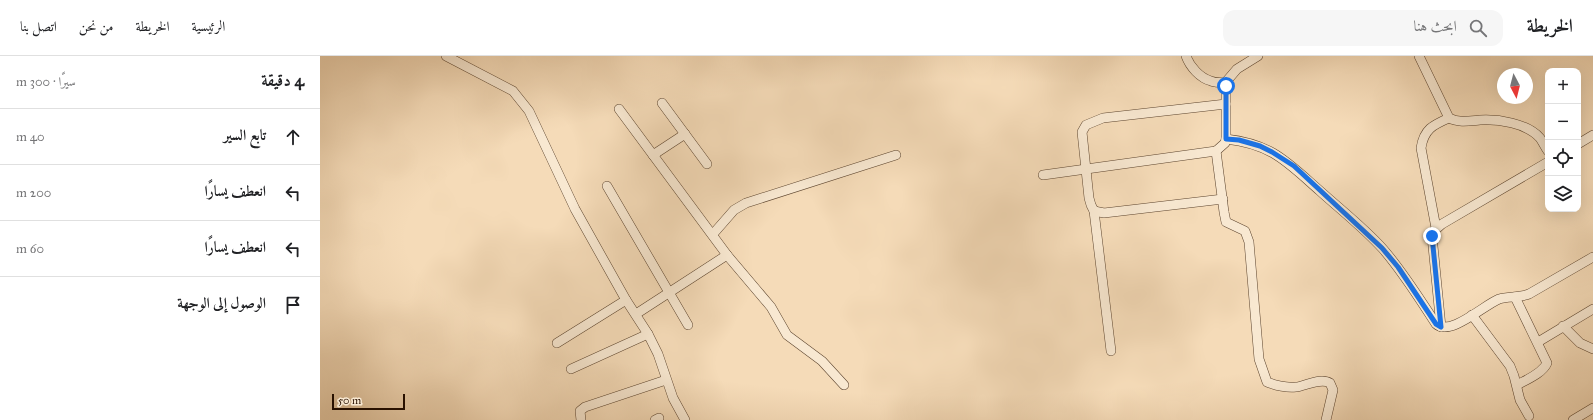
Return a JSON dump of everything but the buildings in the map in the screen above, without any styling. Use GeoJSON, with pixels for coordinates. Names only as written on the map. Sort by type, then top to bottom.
{"type":"FeatureCollection","features":[{"type":"Feature","properties":{"kind":"street"},"geometry":{"type":"LineString","coordinates":[[446,56],[513,90],[524,103],[575,210],[626,300],[648,334],[658,354],[673,398],[685,420]]}},
{"type":"Feature","properties":{"kind":"street"},"geometry":{"type":"LineString","coordinates":[[1186,56],[1193,68],[1200,75],[1211,81],[1224,83]]}},
{"type":"Feature","properties":{"kind":"street"},"geometry":{"type":"LineString","coordinates":[[1224,83],[1237,69],[1258,56]]}},
{"type":"Feature","properties":{"kind":"street"},"geometry":{"type":"LineString","coordinates":[[1419,56],[1449,118],[1459,122],[1490,119],[1512,122],[1540,137],[1545,146]]}},
{"type":"Feature","properties":{"kind":"street"},"geometry":{"type":"LineString","coordinates":[[1043,175],[1216,151],[1226,139],[1226,90],[1224,83]]}},
{"type":"Feature","properties":{"kind":"street"},"geometry":{"type":"LineString","coordinates":[[662,103],[707,164]]}},
{"type":"Feature","properties":{"kind":"street"},"geometry":{"type":"LineString","coordinates":[[1111,351],[1094,211],[1090,205],[1082,132],[1086,125],[1103,118],[1226,104]]}},
{"type":"Feature","properties":{"kind":"street"},"geometry":{"type":"LineString","coordinates":[[619,109],[728,255],[771,307],[787,335],[822,361],[844,385]]}},
{"type":"Feature","properties":{"kind":"street"},"geometry":{"type":"LineString","coordinates":[[1436,228],[1421,148],[1423,139],[1430,128],[1449,118]]}},
{"type":"Feature","properties":{"kind":"street"},"geometry":{"type":"LineString","coordinates":[[653,154],[685,134]]}},
{"type":"Feature","properties":{"kind":"street"},"geometry":{"type":"LineString","coordinates":[[1581,142],[1593,135]]}},
{"type":"Feature","properties":{"kind":"street"},"geometry":{"type":"LineString","coordinates":[[1226,139],[1239,140],[1260,146],[1294,166],[1382,248],[1398,267],[1436,324],[1441,327],[1451,327],[1498,300],[1529,294],[1593,257]]}},
{"type":"Feature","properties":{"kind":"street"},"geometry":{"type":"LineString","coordinates":[[1216,151],[1226,222],[1246,231],[1249,242],[1259,360],[1267,382],[1279,387],[1295,387],[1323,381],[1330,383],[1333,390],[1326,420]]}},
{"type":"Feature","properties":{"kind":"street"},"geometry":{"type":"LineString","coordinates":[[712,234],[734,210],[746,203],[896,155]]}},
{"type":"Feature","properties":{"kind":"street"},"geometry":{"type":"LineString","coordinates":[[1441,327],[1432,236],[1433,232],[1436,228],[1545,164]]}},
{"type":"Feature","properties":{"kind":"street"},"geometry":{"type":"LineString","coordinates":[[606,186],[688,325]]}},
{"type":"Feature","properties":{"kind":"street"},"geometry":{"type":"LineString","coordinates":[[1094,211],[1104,213],[1223,199]]}},
{"type":"Feature","properties":{"kind":"street"},"geometry":{"type":"LineString","coordinates":[[636,314],[728,255]]}},
{"type":"Feature","properties":{"kind":"street"},"geometry":{"type":"LineString","coordinates":[[1515,297],[1546,360],[1546,366],[1517,385]]}},
{"type":"Feature","properties":{"kind":"street"},"geometry":{"type":"LineString","coordinates":[[558,343],[626,300]]}},
{"type":"Feature","properties":{"kind":"street"},"geometry":{"type":"LineString","coordinates":[[1538,342],[1593,309]]}},
{"type":"Feature","properties":{"kind":"street"},"geometry":{"type":"LineString","coordinates":[[1472,315],[1510,366],[1517,385],[1520,400],[1529,419]]}},
{"type":"Feature","properties":{"kind":"street"},"geometry":{"type":"LineString","coordinates":[[1564,326],[1580,343],[1593,349]]}},
{"type":"Feature","properties":{"kind":"street"},"geometry":{"type":"LineString","coordinates":[[571,369],[648,334]]}},
{"type":"Feature","properties":{"kind":"street"},"geometry":{"type":"LineString","coordinates":[[581,420],[580,411],[584,407],[666,380]]}},
{"type":"Feature","properties":{"kind":"street"},"geometry":{"type":"LineString","coordinates":[[1573,420],[1593,408]]}},
{"type":"Feature","properties":{"kind":"route"},"geometry":{"type":"LineString","coordinates":[[1226,86],[1226,139],[1239,140],[1260,146],[1294,166],[1319,191],[1352,219],[1382,248],[1398,267],[1436,324],[1441,327],[1432,236]]}}]}
